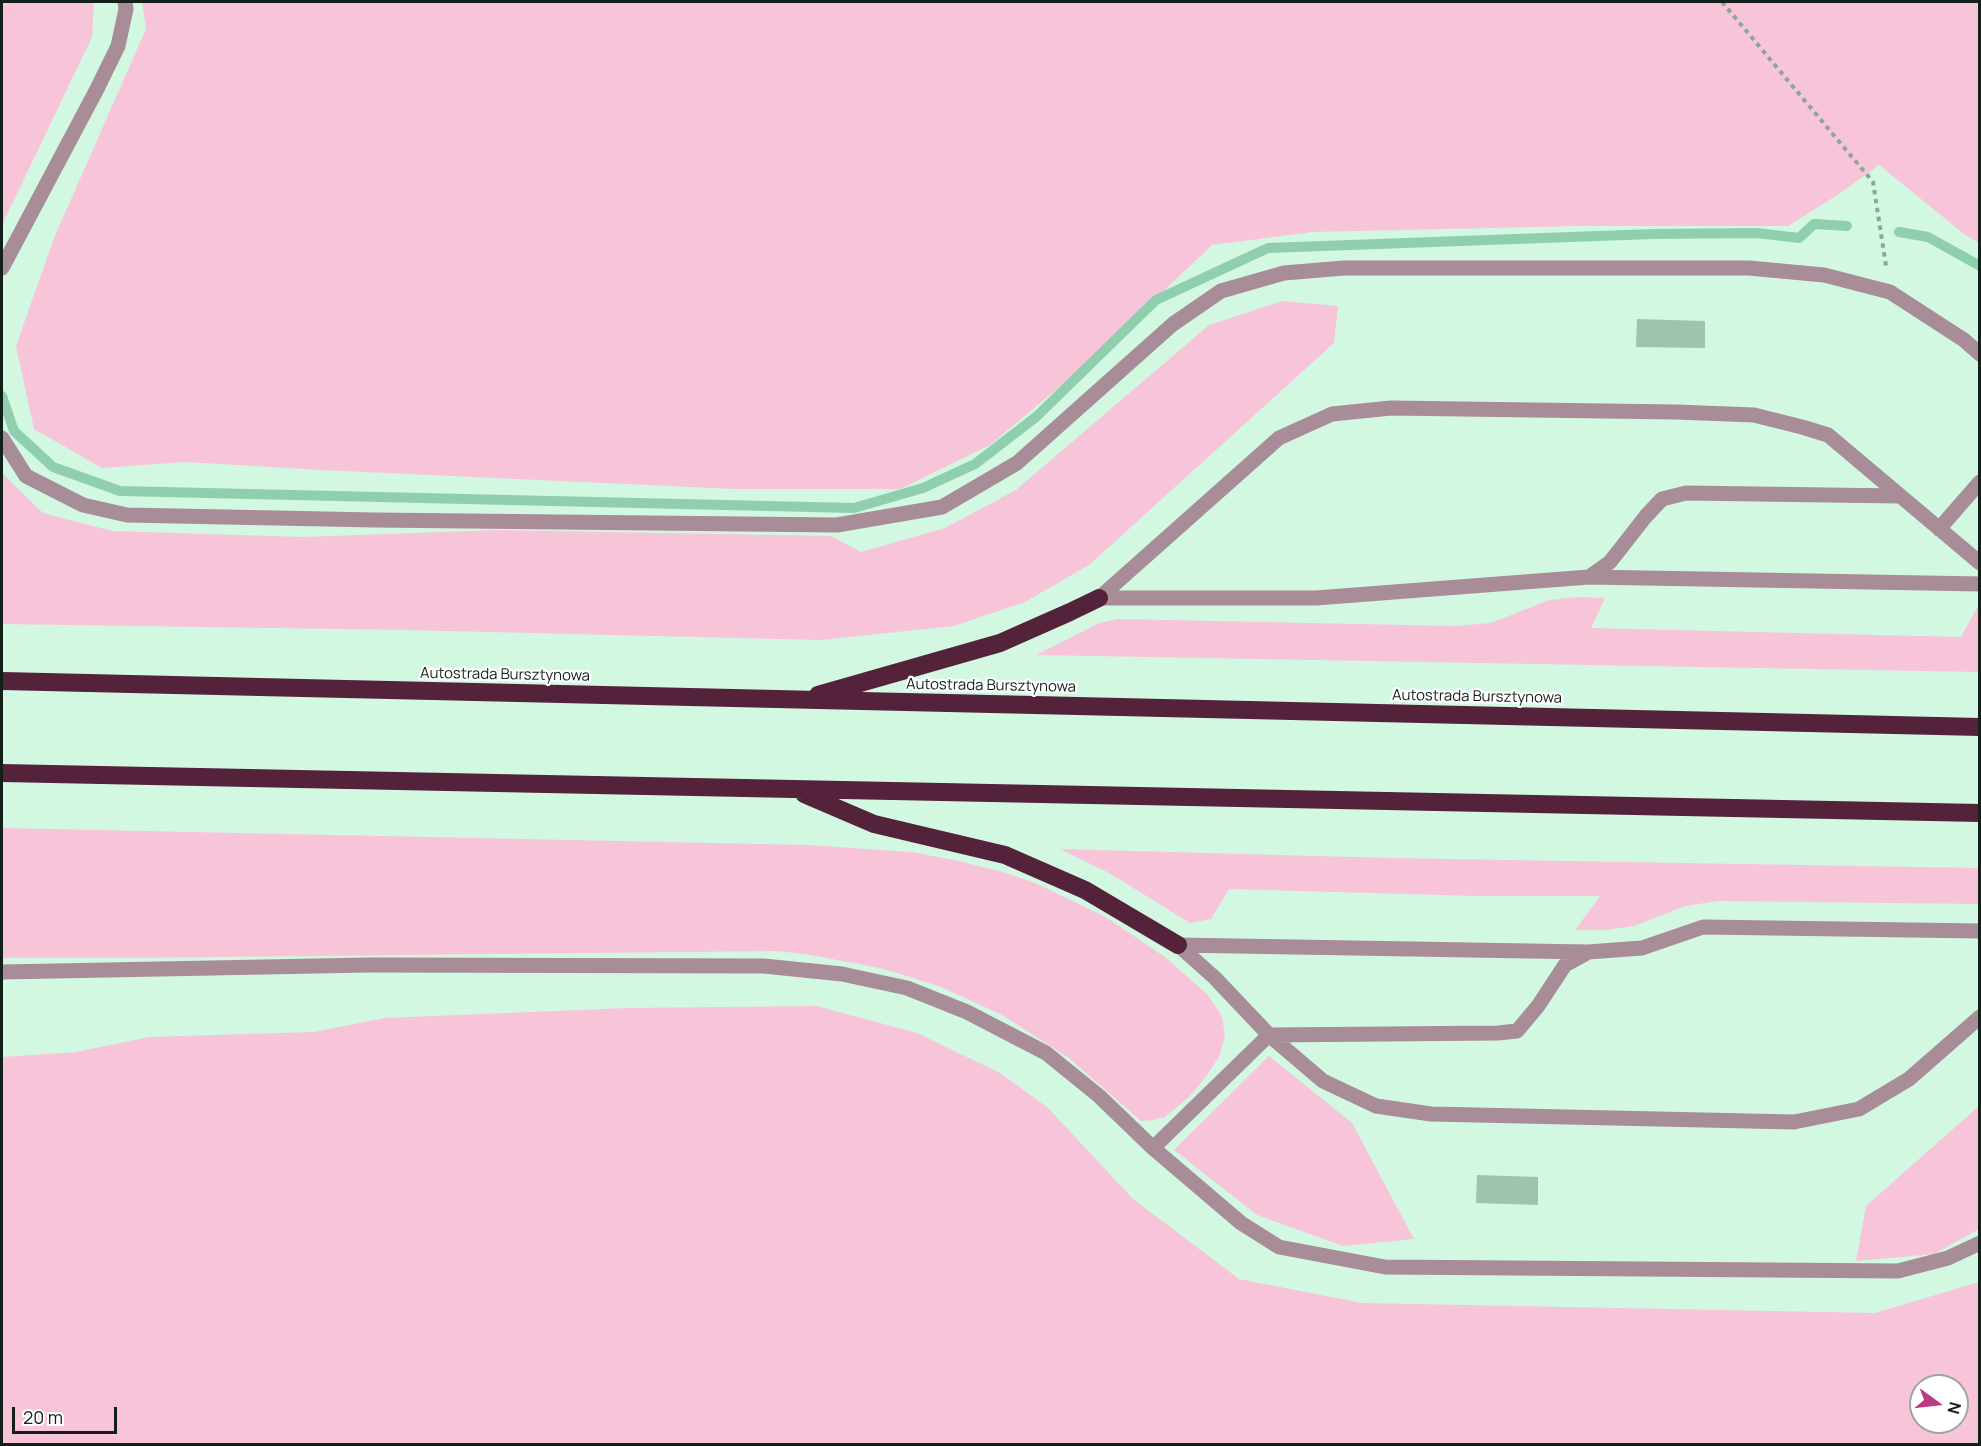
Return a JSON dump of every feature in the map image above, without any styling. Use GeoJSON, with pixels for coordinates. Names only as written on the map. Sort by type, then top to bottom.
{"type":"FeatureCollection","features":[{"type":"Feature","properties":{"kind":"highway"},"geometry":{"type":"LineString","coordinates":[[802,700],[1000,643],[1099,598]]}},
{"type":"Feature","properties":{"kind":"highway","name":"Autostrada Bursztynowa"},"geometry":{"type":"LineString","coordinates":[[2,681],[1980,727]]}},
{"type":"Feature","properties":{"kind":"highway"},"geometry":{"type":"LineString","coordinates":[[2,773],[1980,813]]}},
{"type":"Feature","properties":{"kind":"highway"},"geometry":{"type":"LineString","coordinates":[[794,790],[874,824],[1005,855],[1085,890],[1178,945]]}},
{"type":"Feature","properties":{"kind":"lane"},"geometry":{"type":"LineString","coordinates":[[2,268],[118,46],[126,9],[125,2]]}},
{"type":"Feature","properties":{"kind":"lane"},"geometry":{"type":"LineString","coordinates":[[2,438],[26,476],[83,505],[127,515],[837,525],[942,507],[1017,463],[1173,324],[1221,291],[1284,273],[1367,268],[1749,268],[1824,275],[1890,292],[1964,340],[1980,354]]}},
{"type":"Feature","properties":{"kind":"lane"},"geometry":{"type":"LineString","coordinates":[[1099,598],[1279,438],[1332,414],[1391,408],[1754,415],[1828,435],[1980,563]]}},
{"type":"Feature","properties":{"kind":"lane"},"geometry":{"type":"LineString","coordinates":[[1939,529],[1980,482]]}},
{"type":"Feature","properties":{"kind":"lane"},"geometry":{"type":"LineString","coordinates":[[1589,577],[1610,562],[1662,499],[1686,494],[1899,496]]}},
{"type":"Feature","properties":{"kind":"lane"},"geometry":{"type":"LineString","coordinates":[[1099,598],[1316,598],[1589,577],[1980,584]]}},
{"type":"Feature","properties":{"kind":"lane"},"geometry":{"type":"LineString","coordinates":[[1178,945],[1588,952],[1642,948],[1702,927],[1980,931]]}},
{"type":"Feature","properties":{"kind":"lane"},"geometry":{"type":"LineString","coordinates":[[1178,945],[1215,978],[1269,1035],[1323,1081],[1376,1106],[1431,1114],[1794,1122],[1859,1109],[1909,1079],[1980,1017]]}},
{"type":"Feature","properties":{"kind":"lane"},"geometry":{"type":"LineString","coordinates":[[1154,1148],[1269,1035],[1498,1034],[1517,1030],[1538,1006],[1565,965],[1588,952]]}},
{"type":"Feature","properties":{"kind":"lane"},"geometry":{"type":"LineString","coordinates":[[2,972],[405,965],[764,966],[842,974],[906,988],[968,1012],[1046,1053],[1099,1096],[1154,1148],[1241,1223],[1279,1247],[1385,1268],[1898,1271],[1948,1258],[1980,1243]]}},
{"type":"Feature","properties":{"kind":"path"},"geometry":{"type":"LineString","coordinates":[[1722,2],[1873,182],[1890,292]]}},
{"type":"Feature","properties":{"kind":"shaded area"},"geometry":{"type":"Polygon","coordinates":[[[2,2],[94,2],[92,37],[2,225],[2,2]]]}},
{"type":"Feature","properties":{"kind":"shaded area"},"geometry":{"type":"Polygon","coordinates":[[[142,2],[1979,2],[1979,243],[1964,234],[1879,165],[1839,194],[1788,226],[1580,226],[1312,232],[1212,245],[1088,363],[990,445],[900,489],[734,489],[186,462],[102,468],[34,429],[16,346],[54,238],[146,29],[142,2]]]}},
{"type":"Feature","properties":{"kind":"shaded area"},"geometry":{"type":"Polygon","coordinates":[[[1282,301],[1338,306],[1334,343],[1089,565],[1025,602],[954,626],[821,640],[406,630],[2,624],[2,473],[43,513],[112,531],[303,537],[497,530],[831,536],[861,552],[945,528],[1016,490],[1209,325],[1282,301]]]}},
{"type":"Feature","properties":{"kind":"shaded area"},"geometry":{"type":"Polygon","coordinates":[[[1578,597],[1605,598],[1591,628],[1961,637],[1979,606],[1979,672],[1036,655],[1099,623],[1118,619],[1455,626],[1491,623],[1549,600],[1578,597]]]}},
{"type":"Feature","properties":{"kind":"shaded area"},"geometry":{"type":"Polygon","coordinates":[[[2,828],[808,845],[911,852],[1003,872],[1035,883],[1104,916],[1165,957],[1207,994],[1222,1016],[1225,1036],[1219,1057],[1190,1096],[1165,1117],[1141,1121],[1069,1058],[1002,1015],[941,987],[907,976],[880,968],[810,955],[778,951],[2,958],[2,828]]]}},
{"type":"Feature","properties":{"kind":"shaded area"},"geometry":{"type":"Polygon","coordinates":[[[1060,849],[1390,858],[1979,868],[1979,904],[1718,901],[1685,906],[1634,926],[1605,930],[1575,930],[1600,896],[1476,896],[1229,889],[1211,919],[1190,923],[1109,873],[1060,849]]]}},
{"type":"Feature","properties":{"kind":"shaded area"},"geometry":{"type":"Polygon","coordinates":[[[817,1006],[917,1033],[1000,1073],[1048,1108],[1133,1199],[1239,1279],[1362,1303],[1875,1313],[1979,1282],[1979,1444],[2,1444],[2,1057],[76,1052],[149,1037],[314,1032],[385,1018],[628,1008],[817,1006]]]}},
{"type":"Feature","properties":{"kind":"shaded area"},"geometry":{"type":"Polygon","coordinates":[[[1269,1056],[1352,1123],[1414,1239],[1343,1246],[1257,1215],[1174,1150],[1269,1056]]]}},
{"type":"Feature","properties":{"kind":"shaded area"},"geometry":{"type":"Polygon","coordinates":[[[1979,1106],[1979,1229],[1934,1254],[1856,1261],[1866,1206],[1979,1106]]]}},
{"type":"Feature","properties":{"kind":"building"},"geometry":{"type":"Polygon","coordinates":[[[1637,319],[1705,321],[1705,348],[1636,347],[1637,319]]]}},
{"type":"Feature","properties":{"kind":"building"},"geometry":{"type":"Polygon","coordinates":[[[1477,1175],[1538,1177],[1538,1205],[1476,1203],[1477,1175]]]}},
{"type":"Feature","properties":{"kind":"waterway"},"geometry":{"type":"LineString","coordinates":[[2,396],[14,431],[53,467],[120,491],[854,508],[923,488],[975,464],[1036,417],[1156,300],[1268,248],[1653,234],[1757,233],[1799,238],[1814,224],[1847,226]]}},
{"type":"Feature","properties":{"kind":"waterway"},"geometry":{"type":"LineString","coordinates":[[1899,232],[1928,237],[1980,266]]}}]}
